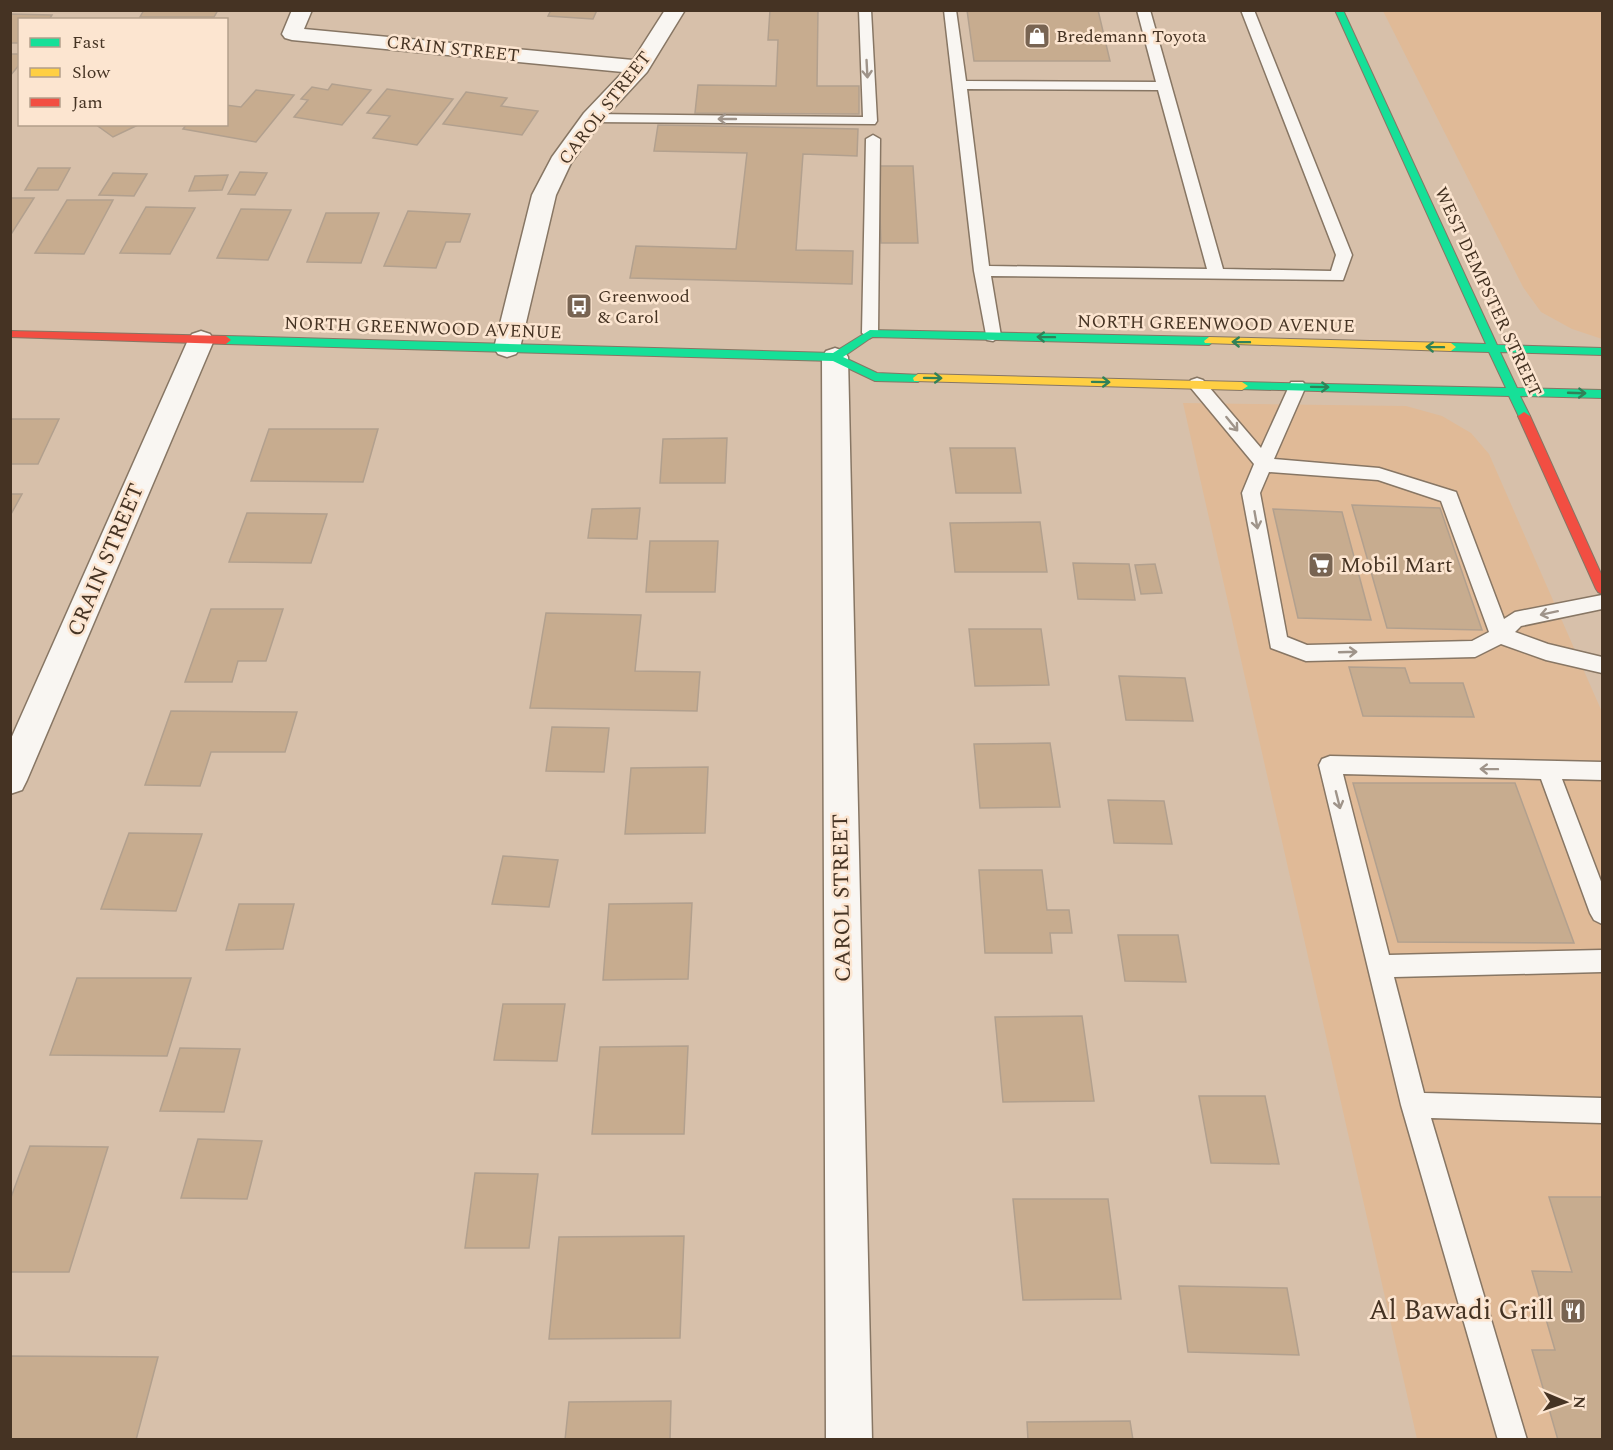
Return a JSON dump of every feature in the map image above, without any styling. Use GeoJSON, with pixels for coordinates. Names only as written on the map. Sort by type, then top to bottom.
{"type":"FeatureCollection","features":[{"type":"Feature","properties":{"kind":"main road","name":"WEST DEMPSTER STREET"},"geometry":{"type":"LineString","coordinates":[[1339,10],[1602,590]]}},
{"type":"Feature","properties":{"kind":"main road","name":"NORTH GREENWOOD AVENUE"},"geometry":{"type":"LineString","coordinates":[[870,333],[1602,351]]}},
{"type":"Feature","properties":{"kind":"main road"},"geometry":{"type":"LineString","coordinates":[[835,357],[870,333]]}},
{"type":"Feature","properties":{"kind":"main road","name":"NORTH GREENWOOD AVENUE"},"geometry":{"type":"LineString","coordinates":[[10,334],[835,357],[875,377],[1602,394]]}},
{"type":"Feature","properties":{"kind":"street","name":"CRAIN STREET"},"geometry":{"type":"LineString","coordinates":[[302,10],[292,34],[639,67]]}},
{"type":"Feature","properties":{"kind":"street","name":"CAROL STREET"},"geometry":{"type":"LineString","coordinates":[[507,348],[543,195],[560,162],[592,118],[639,67],[675,10]]}},
{"type":"Feature","properties":{"kind":"street","name":"CRAIN STREET"},"geometry":{"type":"LineString","coordinates":[[10,780],[201,340]]}},
{"type":"Feature","properties":{"kind":"street","name":"CAROL STREET"},"geometry":{"type":"LineString","coordinates":[[835,357],[849,1440]]}},
{"type":"Feature","properties":{"kind":"lane"},"geometry":{"type":"LineString","coordinates":[[592,118],[870,121],[866,10]]}},
{"type":"Feature","properties":{"kind":"lane"},"geometry":{"type":"LineString","coordinates":[[950,10],[982,271],[993,336]]}},
{"type":"Feature","properties":{"kind":"lane"},"geometry":{"type":"LineString","coordinates":[[1143,10],[1216,274]]}},
{"type":"Feature","properties":{"kind":"lane"},"geometry":{"type":"LineString","coordinates":[[982,271],[1337,276],[1344,255],[1247,10]]}},
{"type":"Feature","properties":{"kind":"lane"},"geometry":{"type":"LineString","coordinates":[[959,85],[1164,86]]}},
{"type":"Feature","properties":{"kind":"lane"},"geometry":{"type":"LineString","coordinates":[[870,333],[873,139]]}},
{"type":"Feature","properties":{"kind":"lane"},"geometry":{"type":"LineString","coordinates":[[1197,384],[1265,465],[1379,474],[1449,497],[1500,635],[1546,652],[1602,665]]}},
{"type":"Feature","properties":{"kind":"lane"},"geometry":{"type":"LineString","coordinates":[[1297,386],[1251,494],[1278,642],[1306,653],[1475,649],[1500,635],[1515,620],[1602,602]]}},
{"type":"Feature","properties":{"kind":"lane"},"geometry":{"type":"LineString","coordinates":[[1513,1440],[1414,1105],[1330,765],[1602,771]]}},
{"type":"Feature","properties":{"kind":"lane"},"geometry":{"type":"LineString","coordinates":[[1548,770],[1602,913]]}},
{"type":"Feature","properties":{"kind":"lane"},"geometry":{"type":"LineString","coordinates":[[1379,966],[1602,961]]}},
{"type":"Feature","properties":{"kind":"lane"},"geometry":{"type":"LineString","coordinates":[[1414,1105],[1602,1110]]}},
{"type":"Feature","properties":{"kind":"shaded area"},"geometry":{"type":"Polygon","coordinates":[[[1383,11],[1602,11],[1602,339],[1572,329],[1541,312],[1523,287],[1383,11]]]}},
{"type":"Feature","properties":{"kind":"shaded area"},"geometry":{"type":"Polygon","coordinates":[[[1183,403],[1406,406],[1442,416],[1471,433],[1489,454],[1602,712],[1602,1439],[1417,1439],[1183,403]]]}},
{"type":"Feature","properties":{"kind":"building"},"geometry":{"type":"Polygon","coordinates":[[[144,10],[218,10],[214,17],[140,17],[144,10]]]}},
{"type":"Feature","properties":{"kind":"building"},"geometry":{"type":"Polygon","coordinates":[[[551,10],[597,10],[593,19],[548,16],[551,10]]]}},
{"type":"Feature","properties":{"kind":"building"},"geometry":{"type":"Polygon","coordinates":[[[770,10],[818,10],[817,86],[859,86],[859,114],[695,113],[698,85],[776,86],[778,40],[768,40],[770,10]]]}},
{"type":"Feature","properties":{"kind":"building","name":"Bredemann Toyota"},"geometry":{"type":"Polygon","coordinates":[[[967,10],[1098,10],[1110,61],[974,61],[967,10]]]}},
{"type":"Feature","properties":{"kind":"building"},"geometry":{"type":"Polygon","coordinates":[[[10,14],[52,15],[50,18],[18,18],[18,43],[10,43],[10,14]]]}},
{"type":"Feature","properties":{"kind":"building"},"geometry":{"type":"Polygon","coordinates":[[[10,54],[18,54],[18,66],[10,76],[10,54]]]}},
{"type":"Feature","properties":{"kind":"building"},"geometry":{"type":"Polygon","coordinates":[[[332,84],[371,90],[342,125],[294,117],[308,100],[301,99],[312,87],[328,90],[332,84]]]}},
{"type":"Feature","properties":{"kind":"building"},"geometry":{"type":"Polygon","coordinates":[[[387,89],[453,99],[417,145],[373,138],[390,116],[367,113],[387,89]]]}},
{"type":"Feature","properties":{"kind":"building"},"geometry":{"type":"Polygon","coordinates":[[[256,90],[294,95],[256,142],[183,129],[185,126],[228,126],[228,105],[241,107],[256,90]]]}},
{"type":"Feature","properties":{"kind":"building"},"geometry":{"type":"Polygon","coordinates":[[[466,92],[507,98],[501,106],[538,111],[522,135],[443,124],[466,92]]]}},
{"type":"Feature","properties":{"kind":"building"},"geometry":{"type":"Polygon","coordinates":[[[658,125],[858,129],[857,156],[803,154],[796,250],[853,251],[852,284],[630,278],[636,246],[736,249],[747,153],[654,151],[658,125]]]}},
{"type":"Feature","properties":{"kind":"building"},"geometry":{"type":"Polygon","coordinates":[[[98,126],[136,126],[113,137],[98,126]]]}},
{"type":"Feature","properties":{"kind":"building"},"geometry":{"type":"Polygon","coordinates":[[[878,166],[913,166],[918,243],[881,243],[878,166]]]}},
{"type":"Feature","properties":{"kind":"building"},"geometry":{"type":"Polygon","coordinates":[[[38,168],[70,168],[58,190],[25,190],[38,168]]]}},
{"type":"Feature","properties":{"kind":"building"},"geometry":{"type":"Polygon","coordinates":[[[240,172],[267,173],[255,195],[228,194],[240,172]]]}},
{"type":"Feature","properties":{"kind":"building"},"geometry":{"type":"Polygon","coordinates":[[[113,173],[147,174],[134,196],[99,195],[113,173]]]}},
{"type":"Feature","properties":{"kind":"building"},"geometry":{"type":"Polygon","coordinates":[[[228,175],[222,190],[189,191],[195,176],[228,175]]]}},
{"type":"Feature","properties":{"kind":"building"},"geometry":{"type":"Polygon","coordinates":[[[10,198],[34,198],[10,236],[10,198]]]}},
{"type":"Feature","properties":{"kind":"building"},"geometry":{"type":"Polygon","coordinates":[[[67,200],[113,200],[84,254],[35,253],[67,200]]]}},
{"type":"Feature","properties":{"kind":"building"},"geometry":{"type":"Polygon","coordinates":[[[146,207],[195,208],[170,254],[120,253],[146,207]]]}},
{"type":"Feature","properties":{"kind":"building"},"geometry":{"type":"Polygon","coordinates":[[[241,209],[291,210],[268,260],[217,258],[241,209]]]}},
{"type":"Feature","properties":{"kind":"building"},"geometry":{"type":"Polygon","coordinates":[[[408,211],[470,214],[460,242],[446,242],[436,268],[384,266],[408,211]]]}},
{"type":"Feature","properties":{"kind":"building"},"geometry":{"type":"Polygon","coordinates":[[[326,213],[379,213],[361,263],[307,262],[326,213]]]}},
{"type":"Feature","properties":{"kind":"building"},"geometry":{"type":"Polygon","coordinates":[[[10,419],[59,419],[38,464],[10,464],[10,419]]]}},
{"type":"Feature","properties":{"kind":"building"},"geometry":{"type":"Polygon","coordinates":[[[269,429],[378,429],[363,482],[251,481],[269,429]]]}},
{"type":"Feature","properties":{"kind":"building"},"geometry":{"type":"Polygon","coordinates":[[[727,438],[725,483],[660,483],[663,439],[727,438]]]}},
{"type":"Feature","properties":{"kind":"building"},"geometry":{"type":"Polygon","coordinates":[[[950,448],[1015,448],[1021,493],[956,493],[950,448]]]}},
{"type":"Feature","properties":{"kind":"building"},"geometry":{"type":"Polygon","coordinates":[[[10,494],[22,494],[10,516],[10,494]]]}},
{"type":"Feature","properties":{"kind":"building"},"geometry":{"type":"Polygon","coordinates":[[[1352,505],[1440,508],[1482,630],[1387,628],[1352,505]]]}},
{"type":"Feature","properties":{"kind":"building"},"geometry":{"type":"Polygon","coordinates":[[[640,508],[637,539],[588,538],[592,509],[640,508]]]}},
{"type":"Feature","properties":{"kind":"building","name":"Mobil Mart"},"geometry":{"type":"Polygon","coordinates":[[[1273,509],[1342,512],[1371,620],[1298,618],[1273,509]]]}},
{"type":"Feature","properties":{"kind":"building"},"geometry":{"type":"Polygon","coordinates":[[[247,513],[327,514],[311,563],[229,562],[247,513]]]}},
{"type":"Feature","properties":{"kind":"building"},"geometry":{"type":"Polygon","coordinates":[[[1040,522],[1047,572],[955,572],[950,523],[1040,522]]]}},
{"type":"Feature","properties":{"kind":"building"},"geometry":{"type":"Polygon","coordinates":[[[650,541],[718,541],[715,592],[646,592],[650,541]]]}},
{"type":"Feature","properties":{"kind":"building"},"geometry":{"type":"Polygon","coordinates":[[[1073,563],[1129,564],[1135,600],[1078,599],[1073,563]]]}},
{"type":"Feature","properties":{"kind":"building"},"geometry":{"type":"Polygon","coordinates":[[[1155,564],[1162,593],[1141,594],[1135,565],[1155,564]]]}},
{"type":"Feature","properties":{"kind":"building"},"geometry":{"type":"Polygon","coordinates":[[[211,609],[283,609],[266,661],[238,661],[232,682],[185,682],[211,609]]]}},
{"type":"Feature","properties":{"kind":"building"},"geometry":{"type":"Polygon","coordinates":[[[546,613],[641,615],[635,671],[700,672],[697,711],[530,708],[546,613]]]}},
{"type":"Feature","properties":{"kind":"building"},"geometry":{"type":"Polygon","coordinates":[[[969,629],[1041,629],[1049,685],[975,686],[969,629]]]}},
{"type":"Feature","properties":{"kind":"building"},"geometry":{"type":"Polygon","coordinates":[[[1349,667],[1405,668],[1410,683],[1463,683],[1474,717],[1363,716],[1349,667]]]}},
{"type":"Feature","properties":{"kind":"building"},"geometry":{"type":"Polygon","coordinates":[[[1119,676],[1185,678],[1193,721],[1126,720],[1119,676]]]}},
{"type":"Feature","properties":{"kind":"building"},"geometry":{"type":"Polygon","coordinates":[[[171,711],[297,712],[285,752],[211,752],[200,786],[145,785],[171,711]]]}},
{"type":"Feature","properties":{"kind":"building"},"geometry":{"type":"Polygon","coordinates":[[[552,727],[609,728],[604,772],[546,771],[552,727]]]}},
{"type":"Feature","properties":{"kind":"building"},"geometry":{"type":"Polygon","coordinates":[[[1050,743],[1060,807],[980,808],[974,744],[1050,743]]]}},
{"type":"Feature","properties":{"kind":"building"},"geometry":{"type":"Polygon","coordinates":[[[708,767],[705,833],[625,834],[631,768],[708,767]]]}},
{"type":"Feature","properties":{"kind":"building"},"geometry":{"type":"Polygon","coordinates":[[[1353,783],[1515,783],[1574,943],[1398,942],[1353,783]]]}},
{"type":"Feature","properties":{"kind":"building"},"geometry":{"type":"Polygon","coordinates":[[[1108,800],[1164,801],[1172,844],[1114,843],[1108,800]]]}},
{"type":"Feature","properties":{"kind":"building"},"geometry":{"type":"Polygon","coordinates":[[[129,833],[202,834],[176,911],[101,909],[129,833]]]}},
{"type":"Feature","properties":{"kind":"building"},"geometry":{"type":"Polygon","coordinates":[[[503,856],[558,860],[549,907],[492,904],[503,856]]]}},
{"type":"Feature","properties":{"kind":"building"},"geometry":{"type":"Polygon","coordinates":[[[979,870],[1042,870],[1047,910],[1069,910],[1072,933],[1050,933],[1052,953],[985,953],[979,870]]]}},
{"type":"Feature","properties":{"kind":"building"},"geometry":{"type":"Polygon","coordinates":[[[692,903],[688,979],[603,980],[609,904],[692,903]]]}},
{"type":"Feature","properties":{"kind":"building"},"geometry":{"type":"Polygon","coordinates":[[[239,904],[294,904],[283,949],[226,950],[239,904]]]}},
{"type":"Feature","properties":{"kind":"building"},"geometry":{"type":"Polygon","coordinates":[[[1118,935],[1178,935],[1186,982],[1125,981],[1118,935]]]}},
{"type":"Feature","properties":{"kind":"building"},"geometry":{"type":"Polygon","coordinates":[[[77,978],[191,978],[167,1056],[50,1055],[77,978]]]}},
{"type":"Feature","properties":{"kind":"building"},"geometry":{"type":"Polygon","coordinates":[[[503,1004],[565,1004],[557,1061],[494,1060],[503,1004]]]}},
{"type":"Feature","properties":{"kind":"building"},"geometry":{"type":"Polygon","coordinates":[[[1082,1016],[1094,1101],[1003,1102],[995,1017],[1082,1016]]]}},
{"type":"Feature","properties":{"kind":"building"},"geometry":{"type":"Polygon","coordinates":[[[688,1046],[684,1134],[592,1134],[600,1047],[688,1046]]]}},
{"type":"Feature","properties":{"kind":"building"},"geometry":{"type":"Polygon","coordinates":[[[180,1048],[240,1049],[224,1112],[160,1111],[180,1048]]]}},
{"type":"Feature","properties":{"kind":"building"},"geometry":{"type":"Polygon","coordinates":[[[1199,1096],[1265,1096],[1279,1164],[1211,1163],[1199,1096]]]}},
{"type":"Feature","properties":{"kind":"building"},"geometry":{"type":"Polygon","coordinates":[[[198,1139],[262,1141],[247,1199],[181,1198],[198,1139]]]}},
{"type":"Feature","properties":{"kind":"building"},"geometry":{"type":"Polygon","coordinates":[[[30,1146],[108,1147],[69,1272],[10,1272],[10,1200],[30,1146]]]}},
{"type":"Feature","properties":{"kind":"building"},"geometry":{"type":"Polygon","coordinates":[[[475,1173],[538,1174],[529,1248],[465,1248],[475,1173]]]}},
{"type":"Feature","properties":{"kind":"building","name":"Al Bawadi Grill"},"geometry":{"type":"Polygon","coordinates":[[[1549,1197],[1602,1197],[1602,1440],[1558,1440],[1532,1350],[1555,1350],[1532,1271],[1572,1272],[1549,1197]]]}},
{"type":"Feature","properties":{"kind":"building"},"geometry":{"type":"Polygon","coordinates":[[[1013,1199],[1108,1199],[1121,1299],[1023,1300],[1013,1199]]]}},
{"type":"Feature","properties":{"kind":"building"},"geometry":{"type":"Polygon","coordinates":[[[684,1236],[680,1338],[549,1339],[559,1237],[684,1236]]]}},
{"type":"Feature","properties":{"kind":"building"},"geometry":{"type":"Polygon","coordinates":[[[1179,1286],[1287,1288],[1299,1355],[1188,1352],[1179,1286]]]}},
{"type":"Feature","properties":{"kind":"building"},"geometry":{"type":"Polygon","coordinates":[[[10,1356],[158,1357],[136,1440],[10,1440],[10,1356]]]}},
{"type":"Feature","properties":{"kind":"building"},"geometry":{"type":"Polygon","coordinates":[[[671,1401],[670,1440],[565,1440],[569,1402],[671,1401]]]}},
{"type":"Feature","properties":{"kind":"building"},"geometry":{"type":"Polygon","coordinates":[[[1130,1421],[1133,1440],[1028,1440],[1027,1422],[1130,1421]]]}},
{"type":"Feature","properties":{"kind":"traffic: fast"},"geometry":{"type":"LineString","coordinates":[[1339,10],[1524,416]]}},
{"type":"Feature","properties":{"kind":"traffic: fast"},"geometry":{"type":"LineString","coordinates":[[835,357],[870,333],[1209,341]]}},
{"type":"Feature","properties":{"kind":"traffic: fast"},"geometry":{"type":"LineString","coordinates":[[226,340],[835,357],[875,377],[918,378]]}},
{"type":"Feature","properties":{"kind":"traffic: fast"},"geometry":{"type":"LineString","coordinates":[[1451,347],[1602,351]]}},
{"type":"Feature","properties":{"kind":"traffic: fast"},"geometry":{"type":"LineString","coordinates":[[1242,386],[1602,394]]}},
{"type":"Feature","properties":{"kind":"traffic: slow"},"geometry":{"type":"LineString","coordinates":[[1209,341],[1451,347]]}},
{"type":"Feature","properties":{"kind":"traffic: slow"},"geometry":{"type":"LineString","coordinates":[[918,378],[1242,386]]}},
{"type":"Feature","properties":{"kind":"traffic: jam"},"geometry":{"type":"LineString","coordinates":[[10,334],[226,340]]}},
{"type":"Feature","properties":{"kind":"traffic: jam"},"geometry":{"type":"LineString","coordinates":[[1524,416],[1602,589]]}},
{"type":"Feature","properties":{"kind":"place","name":"Bredemann Toyota"},"geometry":{"type":"Point","coordinates":[1037,36]}},
{"type":"Feature","properties":{"kind":"place","name":"Greenwood & Carol"},"geometry":{"type":"Point","coordinates":[579,306]}},
{"type":"Feature","properties":{"kind":"place","name":"Mobil Mart"},"geometry":{"type":"Point","coordinates":[1321,565]}},
{"type":"Feature","properties":{"kind":"place","name":"Al Bawadi Grill"},"geometry":{"type":"Point","coordinates":[1573,1311]}}]}
